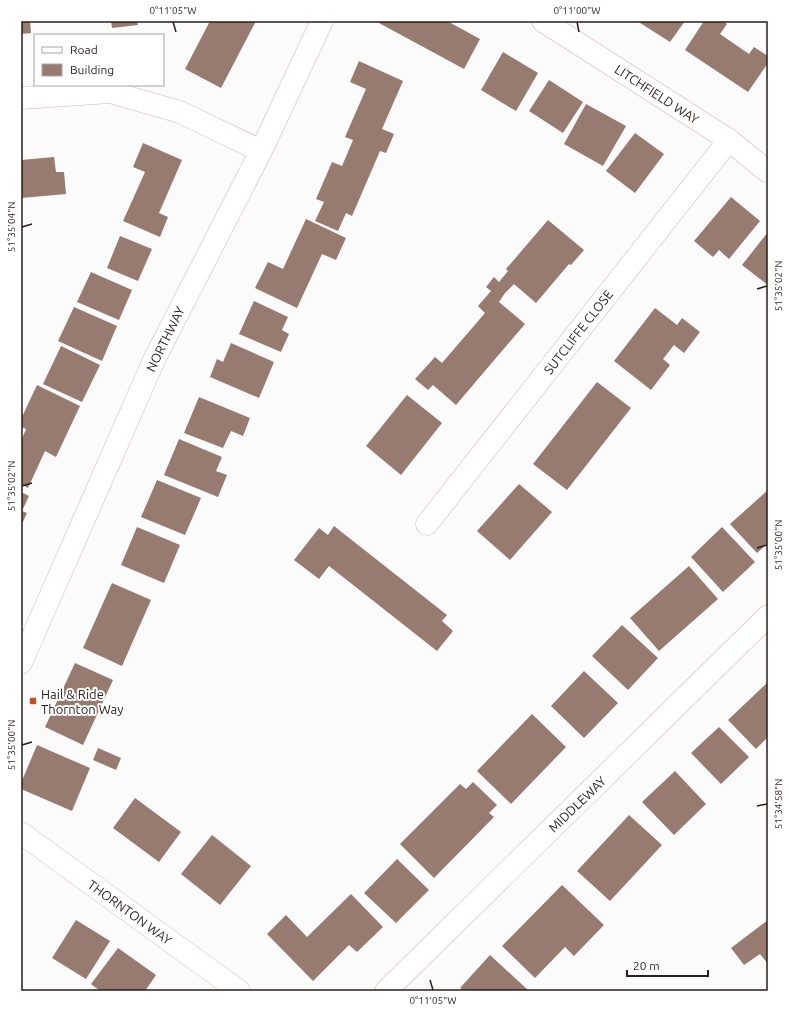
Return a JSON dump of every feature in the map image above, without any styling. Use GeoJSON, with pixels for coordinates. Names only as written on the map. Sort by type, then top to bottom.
{"type":"FeatureCollection","features":[{"type":"Feature","properties":{"kind":"street","name":"NORTHWAY"},"geometry":{"type":"LineString","coordinates":[[21,663],[154,360],[261,151],[322,21]]}},
{"type":"Feature","properties":{"kind":"street","name":"LITCHFIELD WAY"},"geometry":{"type":"LineString","coordinates":[[543,21],[729,140],[768,172]]}},
{"type":"Feature","properties":{"kind":"street"},"geometry":{"type":"LineString","coordinates":[[21,98],[110,92],[180,112],[261,151]]}},
{"type":"Feature","properties":{"kind":"street","name":"SUTCLIFFE CLOSE"},"geometry":{"type":"LineString","coordinates":[[427,524],[729,140]]}},
{"type":"Feature","properties":{"kind":"street","name":"MIDDLEWAY"},"geometry":{"type":"LineString","coordinates":[[386,991],[768,616]]}},
{"type":"Feature","properties":{"kind":"street","name":"THORNTON WAY"},"geometry":{"type":"LineString","coordinates":[[21,833],[239,991]]}},
{"type":"Feature","properties":{"kind":"building"},"geometry":{"type":"Polygon","coordinates":[[[21,21],[30,21],[31,33],[21,34],[21,21]]]}},
{"type":"Feature","properties":{"kind":"building"},"geometry":{"type":"Polygon","coordinates":[[[111,21],[137,21],[138,25],[112,28],[111,21]]]}},
{"type":"Feature","properties":{"kind":"building"},"geometry":{"type":"Polygon","coordinates":[[[210,21],[256,21],[221,88],[185,69],[210,21]]]}},
{"type":"Feature","properties":{"kind":"building"},"geometry":{"type":"Polygon","coordinates":[[[380,21],[447,21],[480,39],[464,69],[379,23],[380,21]]]}},
{"type":"Feature","properties":{"kind":"building"},"geometry":{"type":"Polygon","coordinates":[[[637,21],[685,21],[670,42],[637,21]]]}},
{"type":"Feature","properties":{"kind":"building"},"geometry":{"type":"Polygon","coordinates":[[[704,21],[723,21],[727,24],[720,34],[749,54],[754,47],[768,56],[768,63],[748,92],[685,50],[704,21]]]}},
{"type":"Feature","properties":{"kind":"building"},"geometry":{"type":"Polygon","coordinates":[[[503,52],[538,73],[516,111],[481,90],[503,52]]]}},
{"type":"Feature","properties":{"kind":"building"},"geometry":{"type":"Polygon","coordinates":[[[359,61],[403,81],[382,129],[394,134],[386,153],[380,151],[352,216],[346,213],[338,231],[315,221],[324,202],[316,199],[332,162],[342,166],[353,140],[345,137],[366,89],[350,82],[359,61]]]}},
{"type":"Feature","properties":{"kind":"building"},"geometry":{"type":"Polygon","coordinates":[[[549,80],[583,102],[563,133],[529,111],[549,80]]]}},
{"type":"Feature","properties":{"kind":"building"},"geometry":{"type":"Polygon","coordinates":[[[586,104],[626,126],[603,166],[564,144],[586,104]]]}},
{"type":"Feature","properties":{"kind":"building"},"geometry":{"type":"Polygon","coordinates":[[[635,133],[664,154],[635,193],[606,171],[635,133]]]}},
{"type":"Feature","properties":{"kind":"building"},"geometry":{"type":"Polygon","coordinates":[[[143,143],[182,160],[159,213],[168,217],[160,237],[123,221],[145,172],[133,167],[143,143]]]}},
{"type":"Feature","properties":{"kind":"building"},"geometry":{"type":"Polygon","coordinates":[[[54,157],[56,172],[64,172],[66,194],[21,198],[21,160],[54,157]]]}},
{"type":"Feature","properties":{"kind":"building"},"geometry":{"type":"Polygon","coordinates":[[[731,197],[760,221],[729,259],[719,250],[713,257],[694,241],[731,197]]]}},
{"type":"Feature","properties":{"kind":"building"},"geometry":{"type":"Polygon","coordinates":[[[306,219],[346,238],[336,260],[322,254],[297,308],[255,288],[268,262],[283,269],[306,219]]]}},
{"type":"Feature","properties":{"kind":"building"},"geometry":{"type":"Polygon","coordinates":[[[548,220],[584,250],[571,265],[569,264],[536,303],[514,284],[505,293],[499,302],[525,324],[456,405],[433,385],[428,390],[415,379],[435,357],[442,363],[485,313],[478,306],[491,291],[486,287],[494,277],[499,282],[508,271],[506,269],[548,220]]]}},
{"type":"Feature","properties":{"kind":"building"},"geometry":{"type":"Polygon","coordinates":[[[768,232],[768,285],[742,265],[768,232]]]}},
{"type":"Feature","properties":{"kind":"building"},"geometry":{"type":"Polygon","coordinates":[[[120,236],[152,249],[138,281],[107,268],[120,236]]]}},
{"type":"Feature","properties":{"kind":"building"},"geometry":{"type":"Polygon","coordinates":[[[91,272],[132,290],[119,320],[77,302],[91,272]]]}},
{"type":"Feature","properties":{"kind":"building"},"geometry":{"type":"Polygon","coordinates":[[[254,301],[288,317],[282,330],[289,334],[281,352],[239,334],[254,301]]]}},
{"type":"Feature","properties":{"kind":"building"},"geometry":{"type":"Polygon","coordinates":[[[74,307],[117,326],[102,361],[58,341],[74,307]]]}},
{"type":"Feature","properties":{"kind":"building"},"geometry":{"type":"Polygon","coordinates":[[[655,308],[677,325],[682,318],[700,332],[684,353],[674,345],[663,359],[670,365],[651,390],[614,361],[655,308]]]}},
{"type":"Feature","properties":{"kind":"building"},"geometry":{"type":"Polygon","coordinates":[[[231,343],[274,362],[259,398],[210,377],[217,359],[223,362],[231,343]]]}},
{"type":"Feature","properties":{"kind":"building"},"geometry":{"type":"Polygon","coordinates":[[[61,346],[100,365],[82,402],[43,384],[61,346]]]}},
{"type":"Feature","properties":{"kind":"building"},"geometry":{"type":"Polygon","coordinates":[[[597,382],[631,408],[567,490],[533,464],[597,382]]]}},
{"type":"Feature","properties":{"kind":"building"},"geometry":{"type":"Polygon","coordinates":[[[37,385],[80,406],[56,457],[45,451],[28,488],[21,484],[21,441],[26,429],[21,427],[21,419],[37,385]]]}},
{"type":"Feature","properties":{"kind":"building"},"geometry":{"type":"Polygon","coordinates":[[[407,395],[442,423],[401,475],[366,446],[407,395]]]}},
{"type":"Feature","properties":{"kind":"building"},"geometry":{"type":"Polygon","coordinates":[[[199,397],[250,418],[243,436],[231,431],[223,448],[184,433],[199,397]]]}},
{"type":"Feature","properties":{"kind":"building"},"geometry":{"type":"Polygon","coordinates":[[[179,439],[222,457],[216,471],[227,475],[218,497],[164,475],[179,439]]]}},
{"type":"Feature","properties":{"kind":"building"},"geometry":{"type":"Polygon","coordinates":[[[157,480],[201,498],[185,535],[141,517],[157,480]]]}},
{"type":"Feature","properties":{"kind":"building"},"geometry":{"type":"Polygon","coordinates":[[[519,484],[552,512],[510,560],[477,531],[519,484]]]}},
{"type":"Feature","properties":{"kind":"building"},"geometry":{"type":"Polygon","coordinates":[[[768,490],[768,543],[757,553],[730,524],[768,490]]]}},
{"type":"Feature","properties":{"kind":"building"},"geometry":{"type":"Polygon","coordinates":[[[21,492],[29,496],[22,511],[27,513],[21,526],[21,492]]]}},
{"type":"Feature","properties":{"kind":"building"},"geometry":{"type":"Polygon","coordinates":[[[334,526],[447,615],[442,621],[453,631],[437,651],[329,566],[319,579],[294,560],[319,528],[328,535],[334,526]]]}},
{"type":"Feature","properties":{"kind":"building"},"geometry":{"type":"Polygon","coordinates":[[[137,527],[180,545],[164,583],[121,565],[137,527]]]}},
{"type":"Feature","properties":{"kind":"building"},"geometry":{"type":"Polygon","coordinates":[[[722,527],[755,562],[723,592],[691,557],[722,527]]]}},
{"type":"Feature","properties":{"kind":"building"},"geometry":{"type":"Polygon","coordinates":[[[689,566],[718,599],[659,651],[630,618],[689,566]]]}},
{"type":"Feature","properties":{"kind":"building"},"geometry":{"type":"Polygon","coordinates":[[[112,583],[151,600],[122,666],[83,648],[112,583]]]}},
{"type":"Feature","properties":{"kind":"building"},"geometry":{"type":"Polygon","coordinates":[[[622,625],[658,658],[628,690],[592,656],[622,625]]]}},
{"type":"Feature","properties":{"kind":"building"},"geometry":{"type":"Polygon","coordinates":[[[75,663],[113,680],[83,745],[45,727],[75,663]]]}},
{"type":"Feature","properties":{"kind":"building"},"geometry":{"type":"Polygon","coordinates":[[[584,671],[618,703],[584,738],[551,706],[584,671]]]}},
{"type":"Feature","properties":{"kind":"building"},"geometry":{"type":"Polygon","coordinates":[[[768,682],[768,737],[756,749],[728,720],[768,682]]]}},
{"type":"Feature","properties":{"kind":"building"},"geometry":{"type":"Polygon","coordinates":[[[532,714],[566,747],[511,804],[477,771],[532,714]]]}},
{"type":"Feature","properties":{"kind":"building"},"geometry":{"type":"Polygon","coordinates":[[[719,727],[749,757],[721,784],[691,753],[719,727]]]}},
{"type":"Feature","properties":{"kind":"building"},"geometry":{"type":"Polygon","coordinates":[[[37,745],[90,768],[72,811],[21,789],[21,783],[37,745]]]}},
{"type":"Feature","properties":{"kind":"building"},"geometry":{"type":"Polygon","coordinates":[[[98,748],[121,758],[116,770],[93,760],[98,748]]]}},
{"type":"Feature","properties":{"kind":"building"},"geometry":{"type":"Polygon","coordinates":[[[675,771],[706,804],[674,835],[642,802],[675,771]]]}},
{"type":"Feature","properties":{"kind":"building"},"geometry":{"type":"Polygon","coordinates":[[[473,782],[497,805],[489,813],[494,817],[434,878],[400,844],[460,784],[466,789],[473,782]]]}},
{"type":"Feature","properties":{"kind":"building"},"geometry":{"type":"Polygon","coordinates":[[[135,798],[181,832],[159,862],[113,828],[135,798]]]}},
{"type":"Feature","properties":{"kind":"building"},"geometry":{"type":"Polygon","coordinates":[[[629,815],[662,845],[610,901],[577,871],[629,815]]]}},
{"type":"Feature","properties":{"kind":"building"},"geometry":{"type":"Polygon","coordinates":[[[212,835],[251,866],[220,905],[181,874],[212,835]]]}},
{"type":"Feature","properties":{"kind":"building"},"geometry":{"type":"Polygon","coordinates":[[[397,859],[429,890],[396,923],[364,893],[397,859]]]}},
{"type":"Feature","properties":{"kind":"building"},"geometry":{"type":"Polygon","coordinates":[[[562,885],[604,925],[574,956],[565,947],[535,978],[502,946],[562,885]]]}},
{"type":"Feature","properties":{"kind":"building"},"geometry":{"type":"Polygon","coordinates":[[[351,894],[383,927],[357,952],[349,945],[313,981],[267,934],[286,915],[307,937],[351,894]]]}},
{"type":"Feature","properties":{"kind":"building"},"geometry":{"type":"Polygon","coordinates":[[[76,920],[110,941],[86,979],[52,958],[76,920]]]}},
{"type":"Feature","properties":{"kind":"building"},"geometry":{"type":"Polygon","coordinates":[[[768,920],[768,964],[760,954],[744,965],[731,948],[768,920]]]}},
{"type":"Feature","properties":{"kind":"building"},"geometry":{"type":"Polygon","coordinates":[[[118,948],[156,975],[145,991],[100,991],[91,984],[118,948]]]}},
{"type":"Feature","properties":{"kind":"building"},"geometry":{"type":"Polygon","coordinates":[[[490,955],[529,991],[464,991],[460,988],[490,955]]]}},
{"type":"Feature","properties":{"kind":"place","name":"Hail & Ride Thornton Way"},"geometry":{"type":"Point","coordinates":[33,701]}}]}
